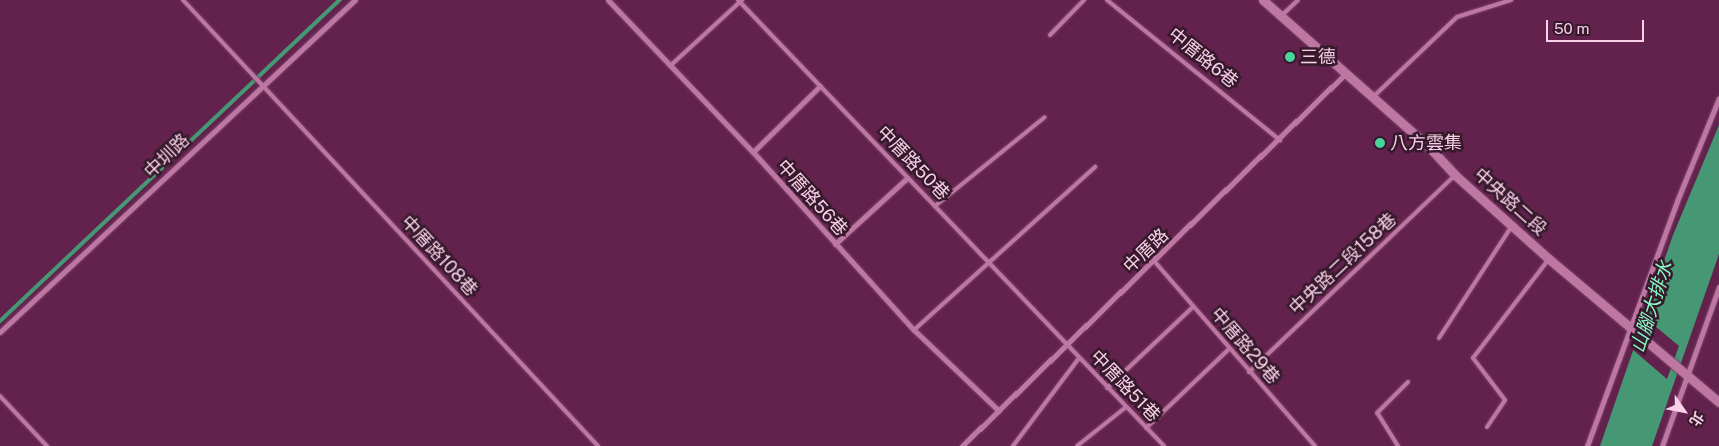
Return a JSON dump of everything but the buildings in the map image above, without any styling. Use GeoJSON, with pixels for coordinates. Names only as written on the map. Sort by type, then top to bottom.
{"type":"FeatureCollection","features":[{"type":"Feature","properties":{"kind":"street","name":"中圳路"},"geometry":{"type":"LineString","coordinates":[[0,332],[260,86],[354,0]]}},
{"type":"Feature","properties":{"kind":"street","name":"中厝路56巷"},"geometry":{"type":"LineString","coordinates":[[608,0],[752,152],[914,330],[999,412]]}},
{"type":"Feature","properties":{"kind":"street","name":"中央路二段"},"geometry":{"type":"LineString","coordinates":[[1263,0],[1430,148],[1455,175],[1549,259],[1688,378],[1719,402]]}},
{"type":"Feature","properties":{"kind":"street","name":"中厝路"},"geometry":{"type":"LineString","coordinates":[[962,446],[1155,262],[1346,74]]}},
{"type":"Feature","properties":{"kind":"street"},"geometry":{"type":"LineString","coordinates":[[752,152],[820,86]]}},
{"type":"Feature","properties":{"kind":"street"},"geometry":{"type":"LineString","coordinates":[[1587,446],[1604,394],[1631,330],[1677,201],[1719,98]]}},
{"type":"Feature","properties":{"kind":"street"},"geometry":{"type":"LineString","coordinates":[[836,244],[908,178]]}},
{"type":"Feature","properties":{"kind":"street"},"geometry":{"type":"LineString","coordinates":[[1662,446],[1688,378],[1719,287]]}},
{"type":"Feature","properties":{"kind":"lane","name":"中厝路108巷"},"geometry":{"type":"LineString","coordinates":[[183,0],[260,86],[598,446]]}},
{"type":"Feature","properties":{"kind":"lane"},"geometry":{"type":"LineString","coordinates":[[1050,35],[1084,0]]}},
{"type":"Feature","properties":{"kind":"lane","name":"中厝路6巷"},"geometry":{"type":"LineString","coordinates":[[1107,0],[1280,140]]}},
{"type":"Feature","properties":{"kind":"lane"},"geometry":{"type":"LineString","coordinates":[[1281,16],[1298,0]]}},
{"type":"Feature","properties":{"kind":"lane"},"geometry":{"type":"LineString","coordinates":[[1373,97],[1457,17],[1511,0]]}},
{"type":"Feature","properties":{"kind":"lane"},"geometry":{"type":"LineString","coordinates":[[670,66],[740,1]]}},
{"type":"Feature","properties":{"kind":"lane","name":"中厝路50巷"},"geometry":{"type":"LineString","coordinates":[[740,1],[1067,346]]}},
{"type":"Feature","properties":{"kind":"lane"},"geometry":{"type":"LineString","coordinates":[[935,206],[1045,117]]}},
{"type":"Feature","properties":{"kind":"lane"},"geometry":{"type":"LineString","coordinates":[[914,330],[989,265],[1095,168]]}},
{"type":"Feature","properties":{"kind":"lane","name":"中央路二段158巷"},"geometry":{"type":"LineString","coordinates":[[1249,372],[1455,175]]}},
{"type":"Feature","properties":{"kind":"lane"},"geometry":{"type":"LineString","coordinates":[[1439,338],[1512,226]]}},
{"type":"Feature","properties":{"kind":"lane"},"geometry":{"type":"LineString","coordinates":[[1487,427],[1505,400],[1473,358],[1549,259]]}},
{"type":"Feature","properties":{"kind":"lane","name":"中厝路29巷"},"geometry":{"type":"LineString","coordinates":[[1155,262],[1315,446]]}},
{"type":"Feature","properties":{"kind":"lane"},"geometry":{"type":"LineString","coordinates":[[1107,388],[1193,307]]}},
{"type":"Feature","properties":{"kind":"lane","name":"中厝路51巷"},"geometry":{"type":"LineString","coordinates":[[1067,346],[1164,446]]}},
{"type":"Feature","properties":{"kind":"lane"},"geometry":{"type":"LineString","coordinates":[[1146,428],[1229,349]]}},
{"type":"Feature","properties":{"kind":"lane"},"geometry":{"type":"LineString","coordinates":[[1021,446],[1014,444],[1079,358]]}},
{"type":"Feature","properties":{"kind":"lane"},"geometry":{"type":"LineString","coordinates":[[1398,446],[1377,413],[1408,382]]}},
{"type":"Feature","properties":{"kind":"lane"},"geometry":{"type":"LineString","coordinates":[[0,396],[48,446]]}},
{"type":"Feature","properties":{"kind":"lane"},"geometry":{"type":"LineString","coordinates":[[1077,446],[1126,407]]}},
{"type":"Feature","properties":{"kind":"water","name":"山腳大排水"},"geometry":{"type":"Polygon","coordinates":[[[1719,125],[1719,254],[1652,446],[1600,446],[1673,235],[1719,125]]]}},
{"type":"Feature","properties":{"kind":"pier"},"geometry":{"type":"Polygon","coordinates":[[[1643,316],[1679,346],[1667,379],[1632,349],[1643,316]]]}},
{"type":"Feature","properties":{"kind":"waterway"},"geometry":{"type":"LineString","coordinates":[[0,321],[340,0]]}},
{"type":"Feature","properties":{"kind":"place","name":"三德"},"geometry":{"type":"Point","coordinates":[1290,57]}},
{"type":"Feature","properties":{"kind":"place","name":"八方雲集"},"geometry":{"type":"Point","coordinates":[1380,143]}}]}
